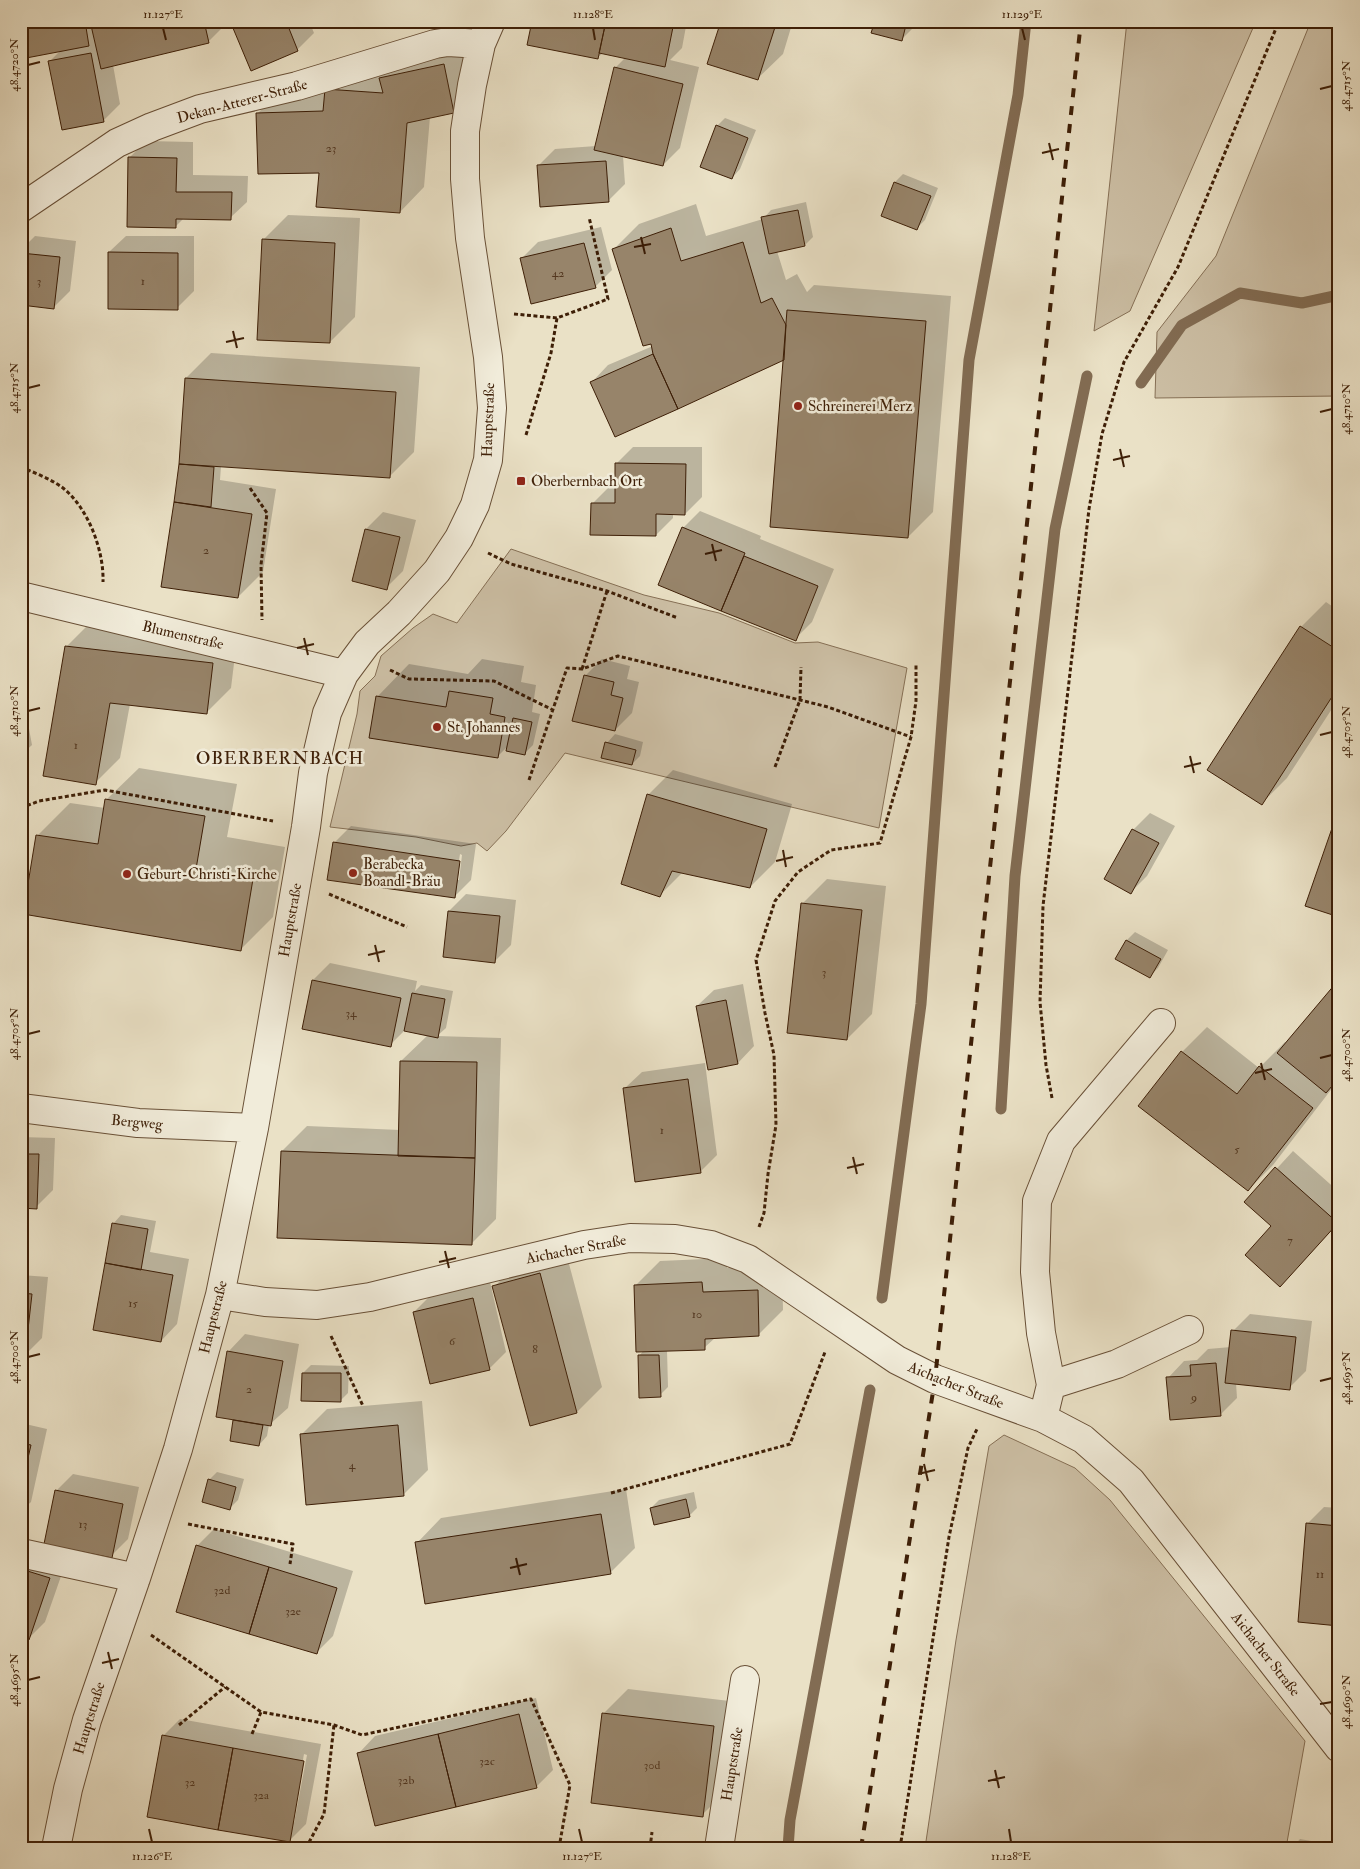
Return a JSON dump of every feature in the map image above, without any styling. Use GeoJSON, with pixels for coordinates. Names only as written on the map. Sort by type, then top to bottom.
{"type":"FeatureCollection","features":[{"type":"Feature","properties":{"kind":"street","name":"Dekan-Atterer-Straße"},"geometry":{"type":"LineString","coordinates":[[21,208],[117,143],[152,127],[200,109],[297,86],[435,44],[486,33]]}},
{"type":"Feature","properties":{"kind":"street","name":"Hauptstraße"},"geometry":{"type":"LineString","coordinates":[[56,1848],[68,1789],[87,1720],[178,1448],[220,1295],[254,1128],[314,772],[327,713],[344,674],[366,643],[399,613],[437,571],[459,538],[475,505],[488,460],[492,408],[488,357],[470,238],[465,179],[465,131],[472,85],[486,33]]}},
{"type":"Feature","properties":{"kind":"street","name":"Blumenstraße"},"geometry":{"type":"LineString","coordinates":[[21,596],[344,674]]}},
{"type":"Feature","properties":{"kind":"street"},"geometry":{"type":"LineString","coordinates":[[1043,1418],[1051,1385],[1041,1333],[1035,1272],[1037,1201],[1060,1141],[1161,1023]]}},
{"type":"Feature","properties":{"kind":"street","name":"Bergweg"},"geometry":{"type":"LineString","coordinates":[[21,1108],[138,1123],[254,1128]]}},
{"type":"Feature","properties":{"kind":"street","name":"Aichacher Straße"},"geometry":{"type":"LineString","coordinates":[[220,1295],[265,1302],[317,1305],[370,1297],[584,1245],[630,1238],[676,1239],[711,1245],[748,1259],[897,1360],[935,1379],[1043,1418],[1083,1439],[1131,1481],[1339,1748]]}},
{"type":"Feature","properties":{"kind":"street"},"geometry":{"type":"LineString","coordinates":[[1051,1385],[1117,1364],[1188,1330]]}},
{"type":"Feature","properties":{"kind":"street"},"geometry":{"type":"LineString","coordinates":[[21,1552],[136,1578]]}},
{"type":"Feature","properties":{"kind":"street","name":"Hauptstraße"},"geometry":{"type":"LineString","coordinates":[[719,1848],[745,1680]]}},
{"type":"Feature","properties":{"kind":"path"},"geometry":{"type":"LineString","coordinates":[[1060,1141],[1046,1065],[1040,1002],[1043,906],[1089,509],[1102,434],[1124,362],[1178,267],[1279,21]]}},
{"type":"Feature","properties":{"kind":"path"},"geometry":{"type":"LineString","coordinates":[[481,310],[557,318],[608,300],[589,217]]}},
{"type":"Feature","properties":{"kind":"path"},"geometry":{"type":"LineString","coordinates":[[526,436],[551,353],[557,318]]}},
{"type":"Feature","properties":{"kind":"path"},"geometry":{"type":"LineString","coordinates":[[21,467],[40,474],[63,488],[80,507],[91,528],[100,555],[104,579],[101,616]]}},
{"type":"Feature","properties":{"kind":"path"},"geometry":{"type":"LineString","coordinates":[[250,488],[267,513],[261,565],[262,654]]}},
{"type":"Feature","properties":{"kind":"path"},"geometry":{"type":"LineString","coordinates":[[459,538],[510,564],[607,591],[678,618]]}},
{"type":"Feature","properties":{"kind":"path"},"geometry":{"type":"LineString","coordinates":[[582,669],[607,591]]}},
{"type":"Feature","properties":{"kind":"path"},"geometry":{"type":"LineString","coordinates":[[366,643],[389,670],[409,679],[494,681],[553,710]]}},
{"type":"Feature","properties":{"kind":"path"},"geometry":{"type":"LineString","coordinates":[[529,780],[567,668],[582,669],[618,656],[828,707],[911,737]]}},
{"type":"Feature","properties":{"kind":"path"},"geometry":{"type":"LineString","coordinates":[[748,1259],[764,1213],[776,1125],[774,1055],[756,960],[774,901],[798,872],[831,850],[880,843],[911,737],[916,701],[916,664]]}},
{"type":"Feature","properties":{"kind":"path"},"geometry":{"type":"LineString","coordinates":[[775,767],[800,700],[801,667]]}},
{"type":"Feature","properties":{"kind":"path"},"geometry":{"type":"LineString","coordinates":[[21,808],[39,801],[105,790],[306,827]]}},
{"type":"Feature","properties":{"kind":"path"},"geometry":{"type":"LineString","coordinates":[[297,881],[407,927]]}},
{"type":"Feature","properties":{"kind":"path"},"geometry":{"type":"LineString","coordinates":[[317,1305],[363,1406]]}},
{"type":"Feature","properties":{"kind":"path"},"geometry":{"type":"LineString","coordinates":[[610,1494],[790,1444],[838,1320]]}},
{"type":"Feature","properties":{"kind":"path"},"geometry":{"type":"LineString","coordinates":[[900,1848],[949,1538],[968,1448],[989,1400]]}},
{"type":"Feature","properties":{"kind":"path"},"geometry":{"type":"LineString","coordinates":[[156,1518],[292,1544],[290,1564]]}},
{"type":"Feature","properties":{"kind":"path"},"geometry":{"type":"LineString","coordinates":[[123,1616],[261,1712],[334,1725],[362,1735],[531,1699],[570,1785],[559,1848]]}},
{"type":"Feature","properties":{"kind":"path"},"geometry":{"type":"LineString","coordinates":[[179,1725],[225,1687]]}},
{"type":"Feature","properties":{"kind":"path"},"geometry":{"type":"LineString","coordinates":[[252,1734],[261,1712]]}},
{"type":"Feature","properties":{"kind":"path"},"geometry":{"type":"LineString","coordinates":[[306,1848],[324,1814],[334,1725]]}},
{"type":"Feature","properties":{"kind":"path"},"geometry":{"type":"LineString","coordinates":[[650,1848],[652,1832]]}},
{"type":"Feature","properties":{"kind":"shaded area"},"geometry":{"type":"Polygon","coordinates":[[[1127,21],[1256,21],[1130,311],[1094,331],[1127,21]]]}},
{"type":"Feature","properties":{"kind":"shaded area"},"geometry":{"type":"Polygon","coordinates":[[[1311,21],[1339,21],[1339,396],[1155,398],[1157,332],[1216,256],[1311,21]]]}},
{"type":"Feature","properties":{"kind":"shaded area"},"geometry":{"type":"Polygon","coordinates":[[[511,549],[644,595],[719,613],[795,643],[818,642],[907,668],[879,828],[565,753],[506,831],[487,851],[477,843],[461,846],[416,837],[330,827],[357,714],[360,691],[375,676],[381,656],[413,628],[433,614],[457,623],[511,549]]]}},
{"type":"Feature","properties":{"kind":"shaded area"},"geometry":{"type":"Polygon","coordinates":[[[1004,1435],[1075,1468],[1110,1500],[1305,1741],[1286,1848],[925,1848],[956,1640],[989,1446],[1004,1435]]]}},
{"type":"Feature","properties":{"kind":"building"},"geometry":{"type":"Polygon","coordinates":[[[21,21],[85,21],[89,46],[21,59],[21,21]]]}},
{"type":"Feature","properties":{"kind":"building"},"geometry":{"type":"Polygon","coordinates":[[[90,21],[204,21],[209,43],[101,69],[90,21]]]}},
{"type":"Feature","properties":{"kind":"building"},"geometry":{"type":"Polygon","coordinates":[[[230,21],[286,21],[298,51],[251,71],[230,21]]]}},
{"type":"Feature","properties":{"kind":"building"},"geometry":{"type":"Polygon","coordinates":[[[532,21],[606,21],[598,59],[527,45],[532,21]]]}},
{"type":"Feature","properties":{"kind":"building"},"geometry":{"type":"Polygon","coordinates":[[[606,21],[674,22],[665,67],[599,53],[606,21]]]}},
{"type":"Feature","properties":{"kind":"building"},"geometry":{"type":"Polygon","coordinates":[[[721,21],[777,21],[758,80],[707,64],[721,21]]]}},
{"type":"Feature","properties":{"kind":"building"},"geometry":{"type":"Polygon","coordinates":[[[863,21],[907,21],[902,41],[871,33],[874,24],[863,21]]]}},
{"type":"Feature","properties":{"kind":"building"},"geometry":{"type":"Polygon","coordinates":[[[91,53],[104,122],[62,130],[48,61],[91,53]]]}},
{"type":"Feature","properties":{"kind":"building"},"geometry":{"type":"Polygon","coordinates":[[[444,64],[454,113],[407,123],[400,213],[316,207],[319,173],[258,174],[256,113],[323,111],[325,89],[383,93],[379,78],[444,64]]]}},
{"type":"Feature","properties":{"kind":"building"},"geometry":{"type":"Polygon","coordinates":[[[614,67],[683,84],[663,166],[594,150],[614,67]]]}},
{"type":"Feature","properties":{"kind":"building"},"geometry":{"type":"Polygon","coordinates":[[[716,125],[748,138],[732,179],[700,167],[716,125]]]}},
{"type":"Feature","properties":{"kind":"building"},"geometry":{"type":"Polygon","coordinates":[[[128,157],[177,158],[176,192],[232,192],[231,220],[176,219],[176,228],[127,227],[128,157]]]}},
{"type":"Feature","properties":{"kind":"building"},"geometry":{"type":"Polygon","coordinates":[[[606,161],[609,202],[540,207],[537,165],[606,161]]]}},
{"type":"Feature","properties":{"kind":"building"},"geometry":{"type":"Polygon","coordinates":[[[894,182],[931,196],[917,230],[881,216],[894,182]]]}},
{"type":"Feature","properties":{"kind":"building"},"geometry":{"type":"Polygon","coordinates":[[[798,210],[805,246],[769,254],[761,217],[798,210]]]}},
{"type":"Feature","properties":{"kind":"building"},"geometry":{"type":"Polygon","coordinates":[[[671,228],[681,261],[743,242],[761,303],[772,298],[786,325],[784,360],[678,409],[653,354],[651,344],[643,346],[612,249],[671,228]]]}},
{"type":"Feature","properties":{"kind":"building"},"geometry":{"type":"Polygon","coordinates":[[[262,239],[335,243],[330,343],[257,340],[262,239]]]}},
{"type":"Feature","properties":{"kind":"building"},"geometry":{"type":"Polygon","coordinates":[[[584,243],[596,288],[531,304],[520,258],[584,243]]]}},
{"type":"Feature","properties":{"kind":"building"},"geometry":{"type":"Polygon","coordinates":[[[108,252],[178,253],[178,310],[108,309],[108,252]]]}},
{"type":"Feature","properties":{"kind":"building"},"geometry":{"type":"Polygon","coordinates":[[[21,253],[60,257],[54,309],[21,305],[21,253]]]}},
{"type":"Feature","properties":{"kind":"building"},"geometry":{"type":"Polygon","coordinates":[[[787,310],[926,321],[908,538],[770,527],[787,310]]]}},
{"type":"Feature","properties":{"kind":"building"},"geometry":{"type":"Polygon","coordinates":[[[653,354],[678,409],[615,437],[590,382],[653,354]]]}},
{"type":"Feature","properties":{"kind":"building"},"geometry":{"type":"Polygon","coordinates":[[[185,378],[396,392],[390,478],[179,464],[185,378]]]}},
{"type":"Feature","properties":{"kind":"building"},"geometry":{"type":"Polygon","coordinates":[[[615,463],[686,464],[685,515],[656,514],[656,536],[590,535],[591,503],[615,503],[615,463]]]}},
{"type":"Feature","properties":{"kind":"building"},"geometry":{"type":"Polygon","coordinates":[[[179,464],[214,467],[211,507],[174,502],[179,464]]]}},
{"type":"Feature","properties":{"kind":"building"},"geometry":{"type":"Polygon","coordinates":[[[174,502],[252,514],[238,598],[161,587],[174,502]]]}},
{"type":"Feature","properties":{"kind":"building"},"geometry":{"type":"Polygon","coordinates":[[[682,527],[745,553],[721,611],[658,585],[682,527]]]}},
{"type":"Feature","properties":{"kind":"building"},"geometry":{"type":"Polygon","coordinates":[[[365,529],[400,537],[387,590],[352,581],[365,529]]]}},
{"type":"Feature","properties":{"kind":"building"},"geometry":{"type":"Polygon","coordinates":[[[744,556],[818,586],[796,641],[721,611],[744,556]]]}},
{"type":"Feature","properties":{"kind":"building"},"geometry":{"type":"Polygon","coordinates":[[[1300,626],[1339,651],[1339,686],[1262,805],[1207,770],[1300,626]]]}},
{"type":"Feature","properties":{"kind":"building"},"geometry":{"type":"Polygon","coordinates":[[[65,646],[213,663],[207,714],[110,703],[96,785],[43,776],[65,646]]]}},
{"type":"Feature","properties":{"kind":"building"},"geometry":{"type":"Polygon","coordinates":[[[584,675],[614,682],[611,695],[623,698],[615,731],[572,721],[584,675]]]}},
{"type":"Feature","properties":{"kind":"building","name":"St. Johannes"},"geometry":{"type":"Polygon","coordinates":[[[449,691],[493,698],[490,714],[505,717],[498,758],[369,738],[376,696],[446,707],[449,691]]]}},
{"type":"Feature","properties":{"kind":"building"},"geometry":{"type":"Polygon","coordinates":[[[513,718],[532,722],[525,755],[506,751],[513,718]]]}},
{"type":"Feature","properties":{"kind":"building"},"geometry":{"type":"Polygon","coordinates":[[[605,742],[636,750],[632,765],[601,758],[605,742]]]}},
{"type":"Feature","properties":{"kind":"building"},"geometry":{"type":"Polygon","coordinates":[[[647,794],[767,829],[750,888],[672,871],[660,897],[621,884],[647,794]]]}},
{"type":"Feature","properties":{"kind":"building","name":"Geburt-Christi-Kirche"},"geometry":{"type":"Polygon","coordinates":[[[105,799],[205,816],[196,869],[253,879],[241,951],[23,914],[36,835],[98,844],[105,799]]]}},
{"type":"Feature","properties":{"kind":"building"},"geometry":{"type":"Polygon","coordinates":[[[1339,808],[1339,917],[1305,906],[1339,808]]]}},
{"type":"Feature","properties":{"kind":"building"},"geometry":{"type":"Polygon","coordinates":[[[1132,829],[1159,843],[1131,894],[1104,879],[1132,829]]]}},
{"type":"Feature","properties":{"kind":"building"},"geometry":{"type":"Polygon","coordinates":[[[333,842],[460,861],[455,898],[327,880],[333,842]]]}},
{"type":"Feature","properties":{"kind":"building"},"geometry":{"type":"Polygon","coordinates":[[[801,903],[862,910],[847,1040],[787,1033],[801,903]]]}},
{"type":"Feature","properties":{"kind":"building"},"geometry":{"type":"Polygon","coordinates":[[[448,911],[500,916],[495,963],[443,957],[448,911]]]}},
{"type":"Feature","properties":{"kind":"building"},"geometry":{"type":"Polygon","coordinates":[[[1126,940],[1161,959],[1150,978],[1115,959],[1126,940]]]}},
{"type":"Feature","properties":{"kind":"building"},"geometry":{"type":"Polygon","coordinates":[[[312,980],[401,998],[391,1047],[302,1029],[312,980]]]}},
{"type":"Feature","properties":{"kind":"building"},"geometry":{"type":"Polygon","coordinates":[[[1336,983],[1339,986],[1339,1078],[1326,1093],[1277,1053],[1336,983]]]}},
{"type":"Feature","properties":{"kind":"building"},"geometry":{"type":"Polygon","coordinates":[[[412,993],[445,999],[438,1038],[404,1031],[412,993]]]}},
{"type":"Feature","properties":{"kind":"building"},"geometry":{"type":"Polygon","coordinates":[[[726,1000],[738,1064],[708,1070],[696,1006],[726,1000]]]}},
{"type":"Feature","properties":{"kind":"building"},"geometry":{"type":"Polygon","coordinates":[[[1181,1051],[1237,1094],[1259,1066],[1313,1108],[1248,1191],[1138,1106],[1181,1051]]]}},
{"type":"Feature","properties":{"kind":"building"},"geometry":{"type":"Polygon","coordinates":[[[400,1061],[477,1062],[475,1158],[398,1156],[400,1061]]]}},
{"type":"Feature","properties":{"kind":"building"},"geometry":{"type":"Polygon","coordinates":[[[688,1079],[701,1173],[635,1182],[623,1088],[688,1079]]]}},
{"type":"Feature","properties":{"kind":"building"},"geometry":{"type":"Polygon","coordinates":[[[281,1151],[475,1158],[472,1245],[277,1238],[281,1151]]]}},
{"type":"Feature","properties":{"kind":"building"},"geometry":{"type":"Polygon","coordinates":[[[21,1154],[39,1154],[37,1209],[21,1208],[21,1154]]]}},
{"type":"Feature","properties":{"kind":"building"},"geometry":{"type":"Polygon","coordinates":[[[1275,1167],[1338,1223],[1280,1287],[1245,1255],[1271,1226],[1244,1202],[1275,1167]]]}},
{"type":"Feature","properties":{"kind":"building"},"geometry":{"type":"Polygon","coordinates":[[[112,1223],[148,1229],[141,1270],[105,1263],[112,1223]]]}},
{"type":"Feature","properties":{"kind":"building"},"geometry":{"type":"Polygon","coordinates":[[[105,1263],[173,1275],[161,1342],[93,1330],[105,1263]]]}},
{"type":"Feature","properties":{"kind":"building"},"geometry":{"type":"Polygon","coordinates":[[[540,1273],[577,1413],[530,1426],[492,1286],[540,1273]]]}},
{"type":"Feature","properties":{"kind":"building"},"geometry":{"type":"Polygon","coordinates":[[[702,1282],[703,1292],[758,1290],[759,1336],[705,1339],[705,1350],[636,1352],[634,1285],[702,1282]]]}},
{"type":"Feature","properties":{"kind":"building"},"geometry":{"type":"Polygon","coordinates":[[[21,1293],[32,1294],[25,1356],[21,1355],[21,1293]]]}},
{"type":"Feature","properties":{"kind":"building"},"geometry":{"type":"Polygon","coordinates":[[[473,1298],[490,1370],[430,1384],[413,1312],[473,1298]]]}},
{"type":"Feature","properties":{"kind":"building"},"geometry":{"type":"Polygon","coordinates":[[[1231,1330],[1296,1337],[1290,1390],[1225,1383],[1231,1330]]]}},
{"type":"Feature","properties":{"kind":"building"},"geometry":{"type":"Polygon","coordinates":[[[227,1351],[283,1361],[271,1426],[216,1417],[227,1351]]]}},
{"type":"Feature","properties":{"kind":"building"},"geometry":{"type":"Polygon","coordinates":[[[638,1355],[659,1355],[661,1397],[639,1398],[638,1355]]]}},
{"type":"Feature","properties":{"kind":"building"},"geometry":{"type":"Polygon","coordinates":[[[1216,1363],[1221,1416],[1170,1420],[1166,1377],[1191,1376],[1190,1365],[1216,1363]]]}},
{"type":"Feature","properties":{"kind":"building"},"geometry":{"type":"Polygon","coordinates":[[[302,1373],[341,1373],[341,1402],[301,1401],[302,1373]]]}},
{"type":"Feature","properties":{"kind":"building"},"geometry":{"type":"Polygon","coordinates":[[[233,1420],[263,1425],[259,1446],[230,1441],[233,1420]]]}},
{"type":"Feature","properties":{"kind":"building"},"geometry":{"type":"Polygon","coordinates":[[[398,1425],[404,1496],[306,1505],[300,1434],[398,1425]]]}},
{"type":"Feature","properties":{"kind":"building"},"geometry":{"type":"Polygon","coordinates":[[[21,1443],[31,1445],[21,1488],[21,1443]]]}},
{"type":"Feature","properties":{"kind":"building"},"geometry":{"type":"Polygon","coordinates":[[[208,1479],[236,1487],[230,1510],[202,1502],[208,1479]]]}},
{"type":"Feature","properties":{"kind":"building"},"geometry":{"type":"Polygon","coordinates":[[[55,1490],[123,1504],[112,1558],[44,1544],[55,1490]]]}},
{"type":"Feature","properties":{"kind":"building"},"geometry":{"type":"Polygon","coordinates":[[[686,1499],[690,1517],[654,1525],[650,1508],[686,1499]]]}},
{"type":"Feature","properties":{"kind":"building"},"geometry":{"type":"Polygon","coordinates":[[[601,1514],[611,1574],[425,1604],[415,1542],[601,1514]]]}},
{"type":"Feature","properties":{"kind":"building"},"geometry":{"type":"Polygon","coordinates":[[[1306,1523],[1339,1526],[1339,1626],[1298,1622],[1306,1523]]]}},
{"type":"Feature","properties":{"kind":"building"},"geometry":{"type":"Polygon","coordinates":[[[196,1545],[269,1567],[249,1634],[176,1612],[196,1545]]]}},
{"type":"Feature","properties":{"kind":"building"},"geometry":{"type":"Polygon","coordinates":[[[269,1567],[337,1588],[317,1654],[249,1634],[269,1567]]]}},
{"type":"Feature","properties":{"kind":"building"},"geometry":{"type":"Polygon","coordinates":[[[21,1569],[50,1578],[29,1640],[21,1638],[21,1569]]]}},
{"type":"Feature","properties":{"kind":"building"},"geometry":{"type":"Polygon","coordinates":[[[602,1713],[714,1726],[703,1817],[591,1803],[602,1713]]]}},
{"type":"Feature","properties":{"kind":"building"},"geometry":{"type":"Polygon","coordinates":[[[519,1714],[537,1788],[456,1807],[438,1734],[519,1714]]]}},
{"type":"Feature","properties":{"kind":"building"},"geometry":{"type":"Polygon","coordinates":[[[438,1734],[456,1807],[375,1826],[357,1753],[438,1734]]]}},
{"type":"Feature","properties":{"kind":"building"},"geometry":{"type":"Polygon","coordinates":[[[162,1735],[233,1748],[218,1830],[147,1817],[162,1735]]]}},
{"type":"Feature","properties":{"kind":"building"},"geometry":{"type":"Polygon","coordinates":[[[233,1748],[304,1761],[290,1842],[218,1830],[233,1748]]]}},
{"type":"Feature","properties":{"kind":"waterway"},"geometry":{"type":"LineString","coordinates":[[882,1298],[921,1004],[969,360],[1018,95],[1026,21]]}},
{"type":"Feature","properties":{"kind":"waterway"},"geometry":{"type":"LineString","coordinates":[[1141,383],[1182,325],[1240,293],[1302,303],[1339,295]]}},
{"type":"Feature","properties":{"kind":"waterway"},"geometry":{"type":"LineString","coordinates":[[1001,1109],[1015,876],[1055,529],[1087,376]]}},
{"type":"Feature","properties":{"kind":"waterway"},"geometry":{"type":"LineString","coordinates":[[788,1848],[790,1820],[870,1390]]}},
{"type":"Feature","properties":{"kind":"railway"},"geometry":{"type":"LineString","coordinates":[[861,1848],[935,1379],[1081,21]]}},
{"type":"Feature","properties":{"kind":"place","name":"Schreinerei Merz"},"geometry":{"type":"Point","coordinates":[798,406]}},
{"type":"Feature","properties":{"kind":"place","name":"Oberbernbach Ort"},"geometry":{"type":"Point","coordinates":[521,481]}},
{"type":"Feature","properties":{"kind":"place","name":"St. Johannes"},"geometry":{"type":"Point","coordinates":[437,727]}},
{"type":"Feature","properties":{"kind":"place","name":"Berabecka Boandl-Bräu"},"geometry":{"type":"Point","coordinates":[353,873]}},
{"type":"Feature","properties":{"kind":"place","name":"Geburt-Christi-Kirche"},"geometry":{"type":"Point","coordinates":[127,874]}},
{"type":"Feature","properties":{"kind":"district","name":"OBERBERNBACH"},"geometry":{"type":"Point","coordinates":[280,758]}}]}
